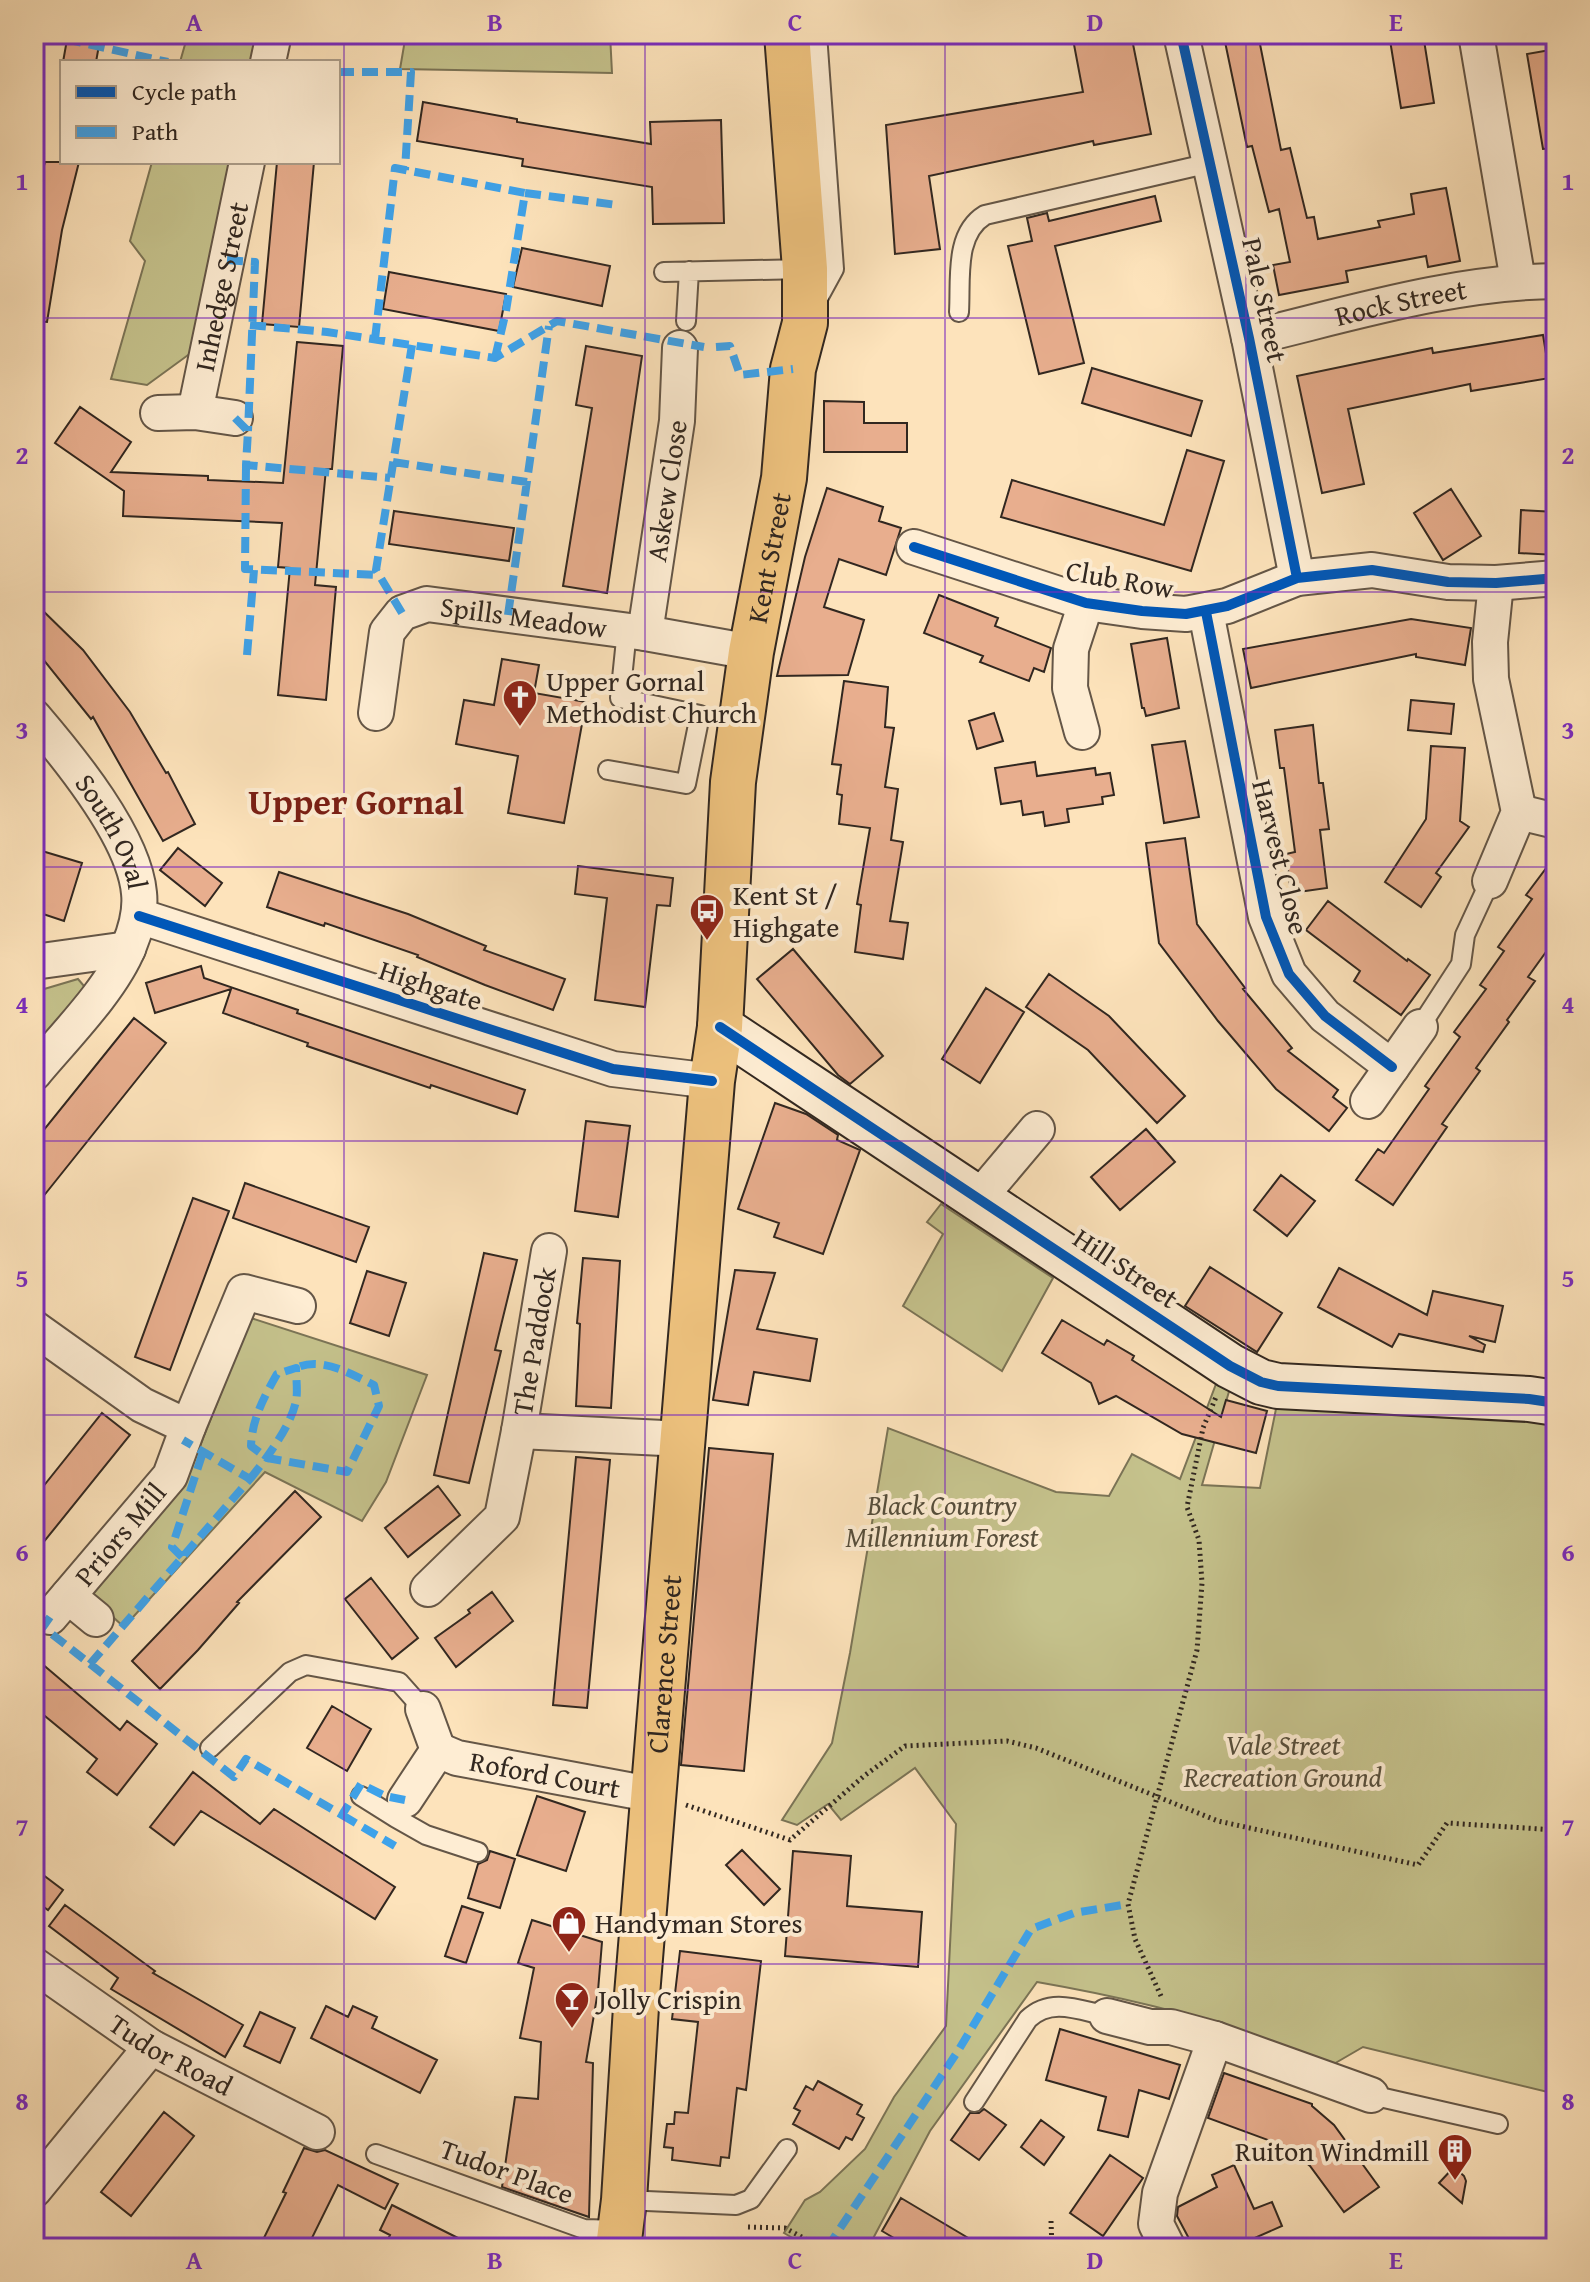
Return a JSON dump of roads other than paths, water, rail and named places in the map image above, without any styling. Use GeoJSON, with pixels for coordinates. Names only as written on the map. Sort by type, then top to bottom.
{"type":"FeatureCollection","features":[{"type":"Feature","properties":{"kind":"main road","name":"Kent Street"},"geometry":{"type":"LineString","coordinates":[[712,1081],[720,1027],[733,782],[751,652],[784,478],[793,369],[805,323],[805,269],[787,34]]}},
{"type":"Feature","properties":{"kind":"main road","name":"Clarence Street"},"geometry":{"type":"LineString","coordinates":[[621,2226],[712,1081]]}},
{"type":"Feature","properties":{"kind":"street"},"geometry":{"type":"LineString","coordinates":[[268,60],[274,34]]}},
{"type":"Feature","properties":{"kind":"street","name":"Pale Street"},"geometry":{"type":"LineString","coordinates":[[1181,34],[1249,338],[1297,578]]}},
{"type":"Feature","properties":{"kind":"street"},"geometry":{"type":"LineString","coordinates":[[1476,34],[1518,281]]}},
{"type":"Feature","properties":{"kind":"street","name":"Inhedge Street"},"geometry":{"type":"LineString","coordinates":[[195,412],[247,164]]}},
{"type":"Feature","properties":{"kind":"street","name":"Rock Street"},"geometry":{"type":"LineString","coordinates":[[1249,338],[1429,296],[1518,281],[1556,281]]}},
{"type":"Feature","properties":{"kind":"street","name":"Askew Close"},"geometry":{"type":"LineString","coordinates":[[636,632],[677,421],[683,334]]}},
{"type":"Feature","properties":{"kind":"street","name":"Inhedge Street"},"geometry":{"type":"LineString","coordinates":[[158,413],[195,412],[235,418]]}},
{"type":"Feature","properties":{"kind":"street","name":"Club Row"},"geometry":{"type":"LineString","coordinates":[[914,547],[1086,603],[1186,614],[1206,612],[1297,578],[1372,570],[1448,582],[1496,583],[1556,578]]}},
{"type":"Feature","properties":{"kind":"street"},"geometry":{"type":"LineString","coordinates":[[1490,881],[1519,812],[1491,679],[1490,642],[1496,583]]}},
{"type":"Feature","properties":{"kind":"street"},"geometry":{"type":"LineString","coordinates":[[1082,732],[1070,688],[1071,649],[1086,603]]}},
{"type":"Feature","properties":{"kind":"street","name":"Spills Meadow"},"geometry":{"type":"LineString","coordinates":[[376,713],[387,632],[402,613],[427,604],[636,632],[751,652]]}},
{"type":"Feature","properties":{"kind":"street","name":"Harvest Close"},"geometry":{"type":"LineString","coordinates":[[1206,612],[1260,890],[1266,917],[1283,960],[1289,974],[1325,1016],[1392,1067]]}},
{"type":"Feature","properties":{"kind":"street","name":"South Oval"},"geometry":{"type":"LineString","coordinates":[[34,717],[92,793],[127,849],[139,891],[139,916]]}},
{"type":"Feature","properties":{"kind":"street"},"geometry":{"type":"LineString","coordinates":[[1519,812],[1556,821]]}},
{"type":"Feature","properties":{"kind":"street"},"geometry":{"type":"LineString","coordinates":[[34,1073],[108,982],[128,949],[139,916]]}},
{"type":"Feature","properties":{"kind":"street","name":"Highgate"},"geometry":{"type":"LineString","coordinates":[[139,916],[613,1069],[712,1081]]}},
{"type":"Feature","properties":{"kind":"street"},"geometry":{"type":"LineString","coordinates":[[34,962],[128,949]]}},
{"type":"Feature","properties":{"kind":"street","name":"Hill Street"},"geometry":{"type":"LineString","coordinates":[[720,1027],[1230,1366],[1261,1382],[1278,1386],[1556,1403]]}},
{"type":"Feature","properties":{"kind":"street"},"geometry":{"type":"LineString","coordinates":[[1368,1101],[1420,1027]]}},
{"type":"Feature","properties":{"kind":"street"},"geometry":{"type":"LineString","coordinates":[[978,1199],[1037,1129]]}},
{"type":"Feature","properties":{"kind":"street","name":"The Paddock"},"geometry":{"type":"LineString","coordinates":[[428,1589],[502,1517],[549,1251]]}},
{"type":"Feature","properties":{"kind":"street","name":"Priors Mill"},"geometry":{"type":"LineString","coordinates":[[96,1619],[59,1607],[170,1476],[244,1292],[298,1306]]}},
{"type":"Feature","properties":{"kind":"street"},"geometry":{"type":"LineString","coordinates":[[34,1328],[142,1405],[188,1427]]}},
{"type":"Feature","properties":{"kind":"street","name":"The Paddock"},"geometry":{"type":"LineString","coordinates":[[519,1431],[684,1439]]}},
{"type":"Feature","properties":{"kind":"street","name":"Roford Court"},"geometry":{"type":"LineString","coordinates":[[423,1709],[438,1750],[457,1758],[655,1795]]}},
{"type":"Feature","properties":{"kind":"street","name":"Roford Court"},"geometry":{"type":"LineString","coordinates":[[400,1809],[438,1750]]}},
{"type":"Feature","properties":{"kind":"street","name":"Tudor Road"},"geometry":{"type":"LineString","coordinates":[[34,1965],[151,2047],[317,2132]]}},
{"type":"Feature","properties":{"kind":"street"},"geometry":{"type":"LineString","coordinates":[[1107,2016],[1215,2039],[1371,2095]]}},
{"type":"Feature","properties":{"kind":"street"},"geometry":{"type":"LineString","coordinates":[[1168,2248],[1156,2224],[1160,2193],[1215,2039]]}},
{"type":"Feature","properties":{"kind":"street"},"geometry":{"type":"LineString","coordinates":[[34,2190],[151,2047]]}},
{"type":"Feature","properties":{"kind":"lane"},"geometry":{"type":"LineString","coordinates":[[805,323],[834,269],[817,34]]}},
{"type":"Feature","properties":{"kind":"lane"},"geometry":{"type":"LineString","coordinates":[[959,312],[964,240],[973,222],[985,215],[1210,163]]}},
{"type":"Feature","properties":{"kind":"lane"},"geometry":{"type":"LineString","coordinates":[[664,272],[805,269]]}},
{"type":"Feature","properties":{"kind":"lane"},"geometry":{"type":"LineString","coordinates":[[683,334],[689,271]]}},
{"type":"Feature","properties":{"kind":"lane"},"geometry":{"type":"LineString","coordinates":[[608,770],[686,784],[700,715],[620,698],[636,632]]}},
{"type":"Feature","properties":{"kind":"lane"},"geometry":{"type":"LineString","coordinates":[[1420,1027],[1461,964],[1465,935],[1490,881]]}},
{"type":"Feature","properties":{"kind":"lane"},"geometry":{"type":"LineString","coordinates":[[210,1748],[290,1672],[306,1665],[399,1682],[423,1709]]}},
{"type":"Feature","properties":{"kind":"lane"},"geometry":{"type":"LineString","coordinates":[[361,1796],[400,1809],[426,1835],[478,1852]]}},
{"type":"Feature","properties":{"kind":"lane"},"geometry":{"type":"LineString","coordinates":[[974,2102],[1028,2019],[1039,2009],[1055,2005],[1107,2016]]}},
{"type":"Feature","properties":{"kind":"lane"},"geometry":{"type":"LineString","coordinates":[[1371,2095],[1498,2124]]}},
{"type":"Feature","properties":{"kind":"lane","name":"Tudor Place"},"geometry":{"type":"LineString","coordinates":[[376,2154],[584,2229],[621,2226],[736,2205],[751,2199],[787,2149]]}},
{"type":"Feature","properties":{"kind":"place","name":"Upper Gornal Methodist Church"},"geometry":{"type":"Point","coordinates":[520,728]}},
{"type":"Feature","properties":{"kind":"place","name":"Kent St / Highgate"},"geometry":{"type":"Point","coordinates":[707,942]}},
{"type":"Feature","properties":{"kind":"place","name":"Handyman Stores"},"geometry":{"type":"Point","coordinates":[569,1954]}},
{"type":"Feature","properties":{"kind":"place","name":"Jolly Crispin"},"geometry":{"type":"Point","coordinates":[572,2030]}},
{"type":"Feature","properties":{"kind":"place","name":"Ruiton Windmill"},"geometry":{"type":"Point","coordinates":[1455,2182]}},
{"type":"Feature","properties":{"kind":"district","name":"Upper Gornal"},"geometry":{"type":"Point","coordinates":[356,801]}},
{"type":"Feature","properties":{"kind":"park label","name":"Black Country Millennium Forest"},"geometry":{"type":"Point","coordinates":[942,1521]}},
{"type":"Feature","properties":{"kind":"park label","name":"Vale Street Recreation Ground"},"geometry":{"type":"Point","coordinates":[1283,1761]}}]}
